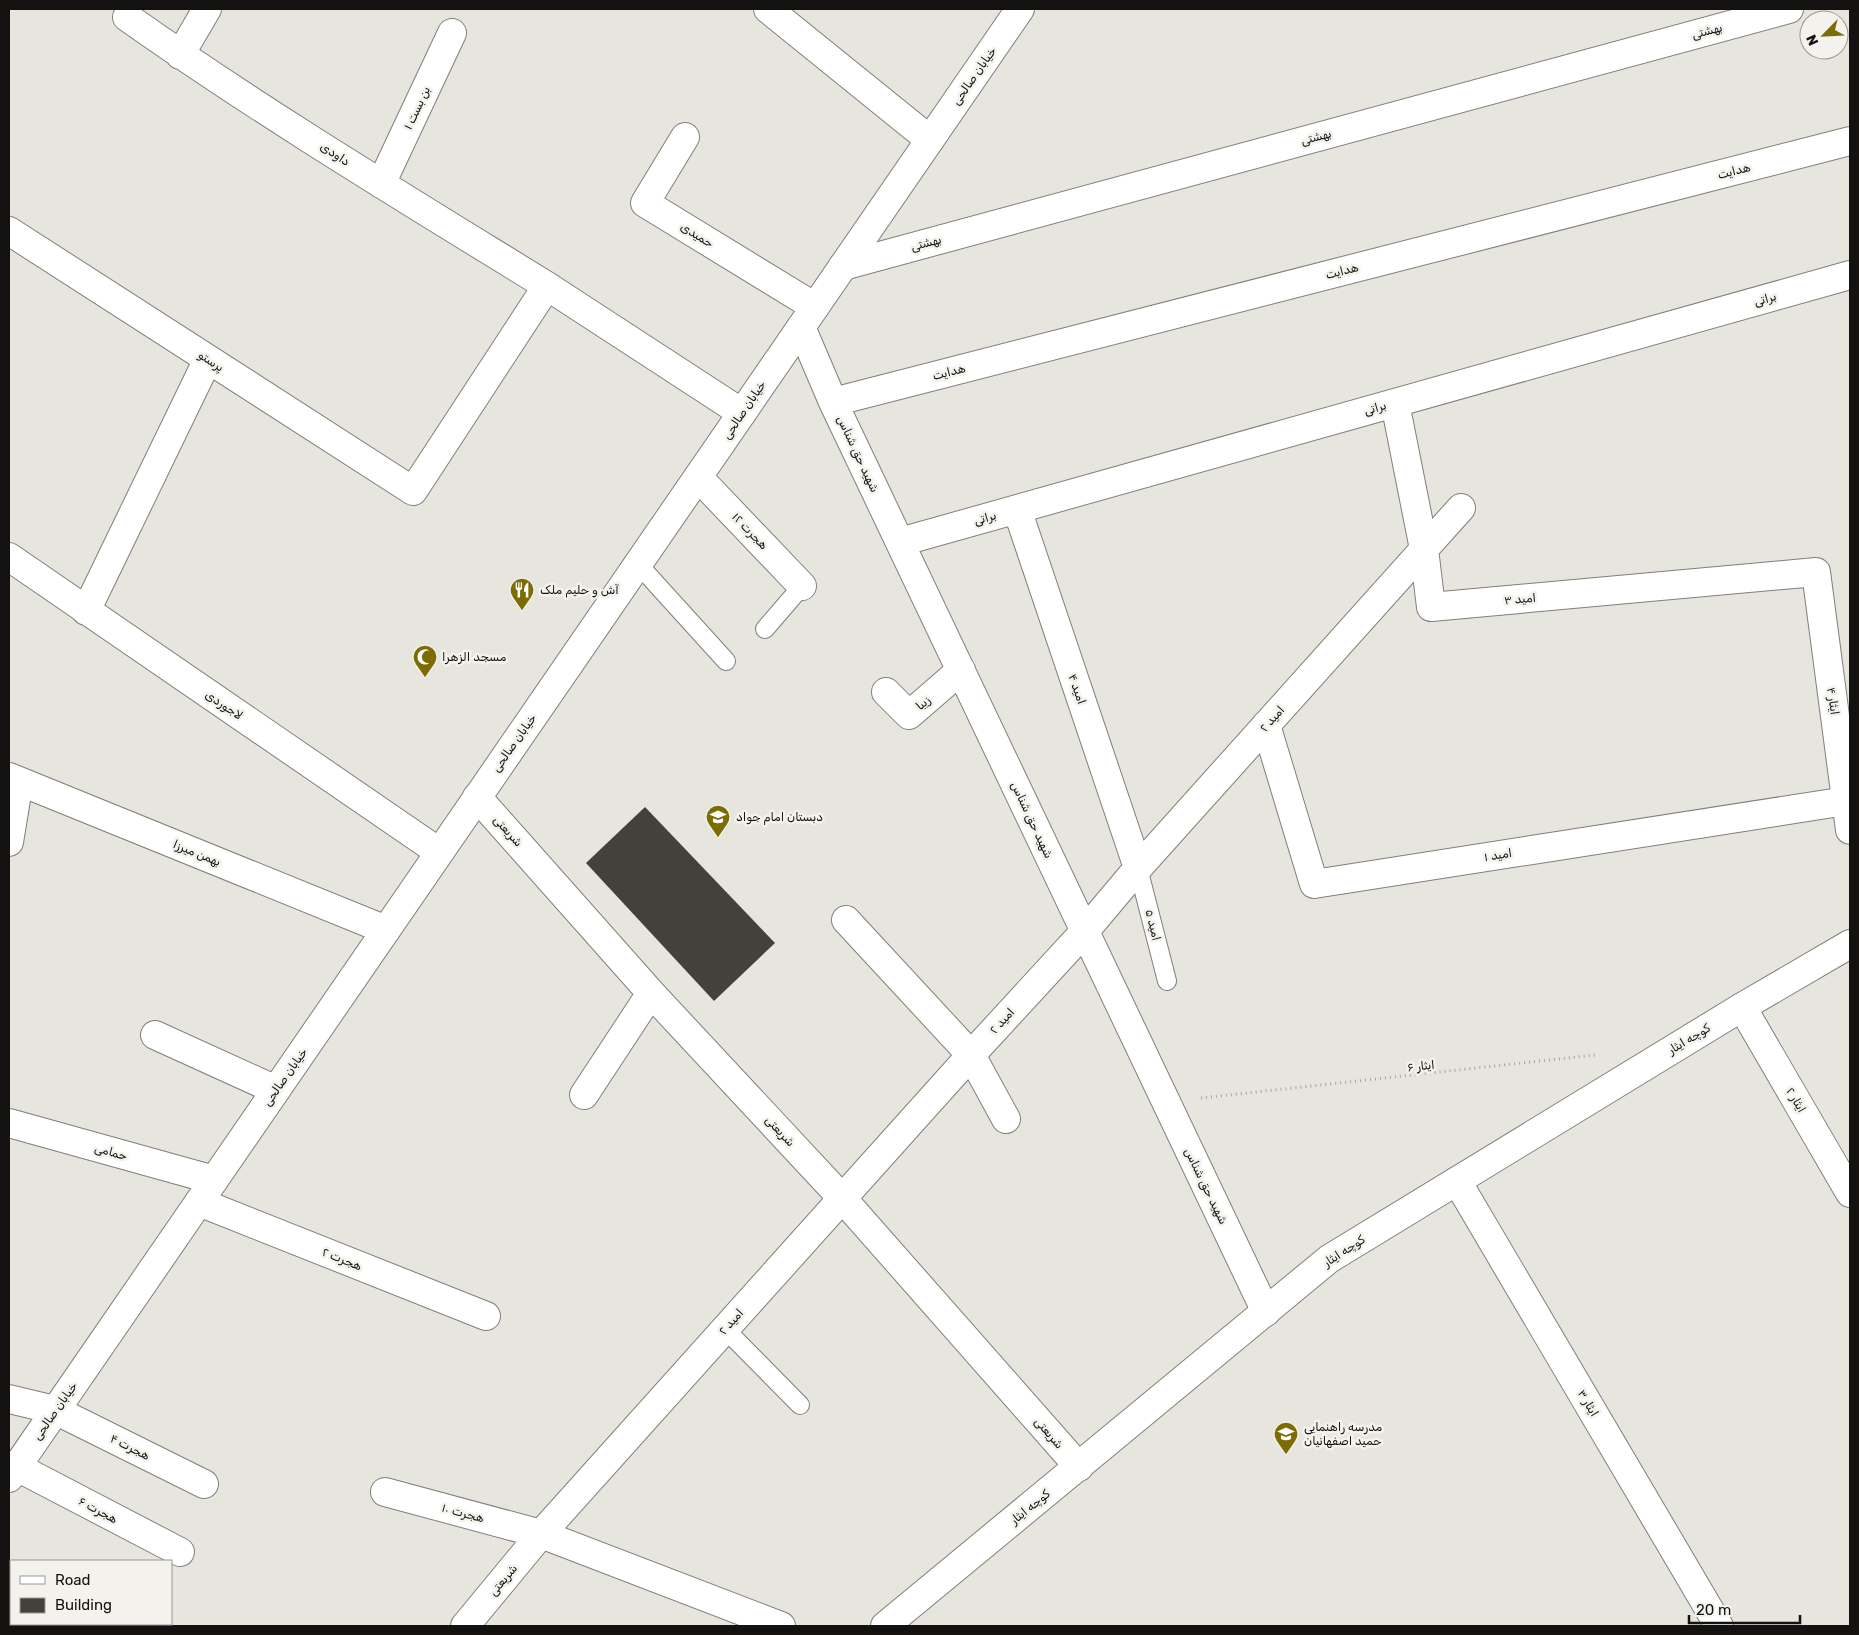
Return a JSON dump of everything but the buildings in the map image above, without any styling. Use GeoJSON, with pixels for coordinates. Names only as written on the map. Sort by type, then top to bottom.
{"type":"FeatureCollection","features":[{"type":"Feature","properties":{"kind":"street"},"geometry":{"type":"LineString","coordinates":[[180,55],[207,9]]}},
{"type":"Feature","properties":{"kind":"street"},"geometry":{"type":"LineString","coordinates":[[768,9],[930,140]]}},
{"type":"Feature","properties":{"kind":"street","name":"خیابان صالحی"},"geometry":{"type":"LineString","coordinates":[[13,1472],[1020,9]]}},
{"type":"Feature","properties":{"kind":"street","name":"بهشتی"},"geometry":{"type":"LineString","coordinates":[[844,266],[1789,9]]}},
{"type":"Feature","properties":{"kind":"street","name":"داودی"},"geometry":{"type":"LineString","coordinates":[[127,17],[180,55],[381,184],[547,286],[742,413]]}},
{"type":"Feature","properties":{"kind":"street","name":"بن بست ۱"},"geometry":{"type":"LineString","coordinates":[[381,184],[452,33]]}},
{"type":"Feature","properties":{"kind":"street","name":"حمیدی"},"geometry":{"type":"LineString","coordinates":[[685,137],[645,202],[808,317]]}},
{"type":"Feature","properties":{"kind":"street","name":"هدایت"},"geometry":{"type":"LineString","coordinates":[[833,402],[1850,141]]}},
{"type":"Feature","properties":{"kind":"street","name":"پرستو"},"geometry":{"type":"LineString","coordinates":[[9,231],[413,490],[547,286]]}},
{"type":"Feature","properties":{"kind":"street","name":"براتی"},"geometry":{"type":"LineString","coordinates":[[900,542],[1850,275]]}},
{"type":"Feature","properties":{"kind":"street","name":"شهید حق شناس"},"geometry":{"type":"LineString","coordinates":[[808,317],[833,402],[1266,1312]]}},
{"type":"Feature","properties":{"kind":"street"},"geometry":{"type":"LineString","coordinates":[[86,611],[208,359]]}},
{"type":"Feature","properties":{"kind":"street","name":"امید ۳"},"geometry":{"type":"LineString","coordinates":[[1395,403],[1424,549],[1431,607],[1816,572]]}},
{"type":"Feature","properties":{"kind":"street","name":"هجرت ۱۲"},"geometry":{"type":"LineString","coordinates":[[698,477],[802,586]]}},
{"type":"Feature","properties":{"kind":"street","name":"امید ۲"},"geometry":{"type":"LineString","coordinates":[[541,1534],[971,1055],[1085,931],[1138,868],[1461,508]]}},
{"type":"Feature","properties":{"kind":"street","name":"امید ۴"},"geometry":{"type":"LineString","coordinates":[[1017,509],[1138,868]]}},
{"type":"Feature","properties":{"kind":"street","name":"لاجوردی"},"geometry":{"type":"LineString","coordinates":[[9,557],[439,852]]}},
{"type":"Feature","properties":{"kind":"street","name":"ایثار ۴"},"geometry":{"type":"LineString","coordinates":[[1816,572],[1850,830]]}},
{"type":"Feature","properties":{"kind":"street","name":"زیبا"},"geometry":{"type":"LineString","coordinates":[[886,692],[909,715],[961,670]]}},
{"type":"Feature","properties":{"kind":"street","name":"امید ۱"},"geometry":{"type":"LineString","coordinates":[[1266,725],[1314,884],[1846,801]]}},
{"type":"Feature","properties":{"kind":"street"},"geometry":{"type":"LineString","coordinates":[[9,842],[14,779]]}},
{"type":"Feature","properties":{"kind":"street","name":"بهمن میرزا"},"geometry":{"type":"LineString","coordinates":[[14,779],[386,930]]}},
{"type":"Feature","properties":{"kind":"street","name":"شریعتی"},"geometry":{"type":"LineString","coordinates":[[477,797],[651,993],[842,1198],[1079,1468]]}},
{"type":"Feature","properties":{"kind":"street"},"geometry":{"type":"LineString","coordinates":[[846,920],[971,1055],[1006,1119]]}},
{"type":"Feature","properties":{"kind":"street","name":"کوچه ایثار"},"geometry":{"type":"LineString","coordinates":[[885,1626],[1079,1468],[1330,1259],[1742,1007],[1850,944]]}},
{"type":"Feature","properties":{"kind":"street"},"geometry":{"type":"LineString","coordinates":[[584,1095],[651,993]]}},
{"type":"Feature","properties":{"kind":"street","name":"ایثار ۲"},"geometry":{"type":"LineString","coordinates":[[1742,1007],[1850,1193]]}},
{"type":"Feature","properties":{"kind":"street"},"geometry":{"type":"LineString","coordinates":[[155,1035],[276,1090]]}},
{"type":"Feature","properties":{"kind":"street","name":"حمامی"},"geometry":{"type":"LineString","coordinates":[[9,1123],[214,1180]]}},
{"type":"Feature","properties":{"kind":"street","name":"ایثار ۳"},"geometry":{"type":"LineString","coordinates":[[1457,1181],[1720,1626]]}},
{"type":"Feature","properties":{"kind":"street","name":"هجرت ۲"},"geometry":{"type":"LineString","coordinates":[[198,1202],[486,1316]]}},
{"type":"Feature","properties":{"kind":"street","name":"هجرت ۴"},"geometry":{"type":"LineString","coordinates":[[9,1399],[56,1410],[204,1484]]}},
{"type":"Feature","properties":{"kind":"street","name":"هجرت ۶"},"geometry":{"type":"LineString","coordinates":[[13,1472],[180,1552]]}},
{"type":"Feature","properties":{"kind":"street","name":"هجرت ۱۰"},"geometry":{"type":"LineString","coordinates":[[385,1492],[541,1534],[781,1626]]}},
{"type":"Feature","properties":{"kind":"street","name":"شریعتی"},"geometry":{"type":"LineString","coordinates":[[465,1626],[541,1534]]}},
{"type":"Feature","properties":{"kind":"lane"},"geometry":{"type":"LineString","coordinates":[[638,564],[726,662]]}},
{"type":"Feature","properties":{"kind":"lane"},"geometry":{"type":"LineString","coordinates":[[765,629],[802,586]]}},
{"type":"Feature","properties":{"kind":"lane","name":"امید ۵"},"geometry":{"type":"LineString","coordinates":[[1138,868],[1167,982]]}},
{"type":"Feature","properties":{"kind":"lane"},"geometry":{"type":"LineString","coordinates":[[725,1329],[800,1404]]}},
{"type":"Feature","properties":{"kind":"path","name":"ایثار ۶"},"geometry":{"type":"LineString","coordinates":[[1166,1102],[1599,1055]]}},
{"type":"Feature","properties":{"kind":"place","name":"آش و حلیم ملک"},"geometry":{"type":"Point","coordinates":[522,611]}},
{"type":"Feature","properties":{"kind":"place","name":"مسجد الزهرا"},"geometry":{"type":"Point","coordinates":[425,678]}},
{"type":"Feature","properties":{"kind":"place","name":"دبستان امام جواد"},"geometry":{"type":"Point","coordinates":[718,838]}},
{"type":"Feature","properties":{"kind":"place","name":"مدرسه راهنمایی حمید اصفهانیان"},"geometry":{"type":"Point","coordinates":[1286,1455]}}]}
